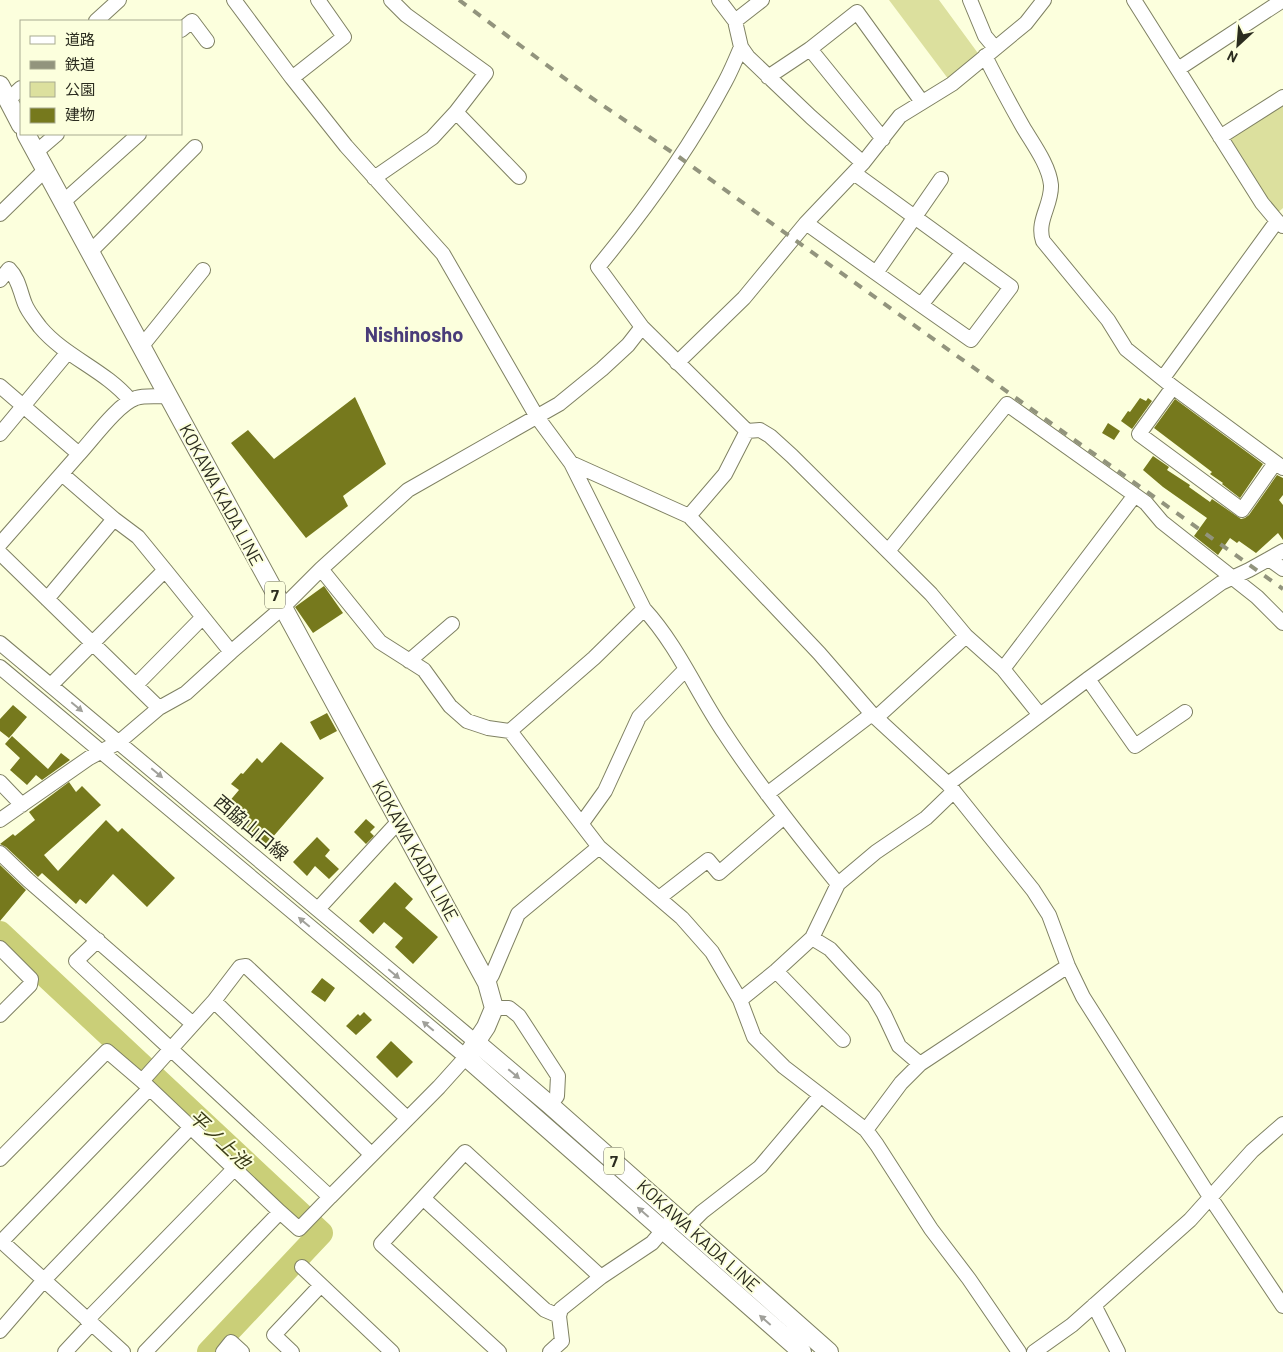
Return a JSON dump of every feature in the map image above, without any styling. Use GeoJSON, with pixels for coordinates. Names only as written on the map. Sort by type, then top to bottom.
{"type":"FeatureCollection","features":[{"type":"Feature","properties":{"kind":"main road"},"geometry":{"type":"LineString","coordinates":[[4,93],[20,123]]}},
{"type":"Feature","properties":{"kind":"main road","name":"KOKAWA KADA LINE"},"geometry":{"type":"LineString","coordinates":[[27,135],[487,983],[494,1008]]}},
{"type":"Feature","properties":{"kind":"main road"},"geometry":{"type":"LineString","coordinates":[[466,1057],[477,1043],[494,1008]]}},
{"type":"Feature","properties":{"kind":"main road","name":"KOKAWA KADA LINE"},"geometry":{"type":"LineString","coordinates":[[477,1043],[550,1105],[829,1352]]}},
{"type":"Feature","properties":{"kind":"main road","name":"KOKAWA KADA LINE"},"geometry":{"type":"LineString","coordinates":[[466,1057],[802,1352]]}},
{"type":"Feature","properties":{"kind":"street"},"geometry":{"type":"LineString","coordinates":[[97,20],[119,0]]}},
{"type":"Feature","properties":{"kind":"street"},"geometry":{"type":"LineString","coordinates":[[234,0],[292,78],[374,178],[443,254],[537,417],[572,463],[644,609],[661,627],[724,734],[784,817],[838,884]]}},
{"type":"Feature","properties":{"kind":"street"},"geometry":{"type":"LineString","coordinates":[[292,78],[344,37],[318,0]]}},
{"type":"Feature","properties":{"kind":"street"},"geometry":{"type":"LineString","coordinates":[[374,178],[432,138],[456,112],[486,73],[406,14],[391,0]]}},
{"type":"Feature","properties":{"kind":"street"},"geometry":{"type":"LineString","coordinates":[[719,0],[735,21],[741,48],[748,57],[859,168],[914,216],[1011,287],[971,340],[806,223]]}},
{"type":"Feature","properties":{"kind":"street"},"geometry":{"type":"LineString","coordinates":[[735,21],[762,0]]}},
{"type":"Feature","properties":{"kind":"street"},"geometry":{"type":"LineString","coordinates":[[970,0],[990,52],[1045,165],[1051,185],[1040,233],[1043,241],[1108,320],[1126,349],[1173,388],[1279,466],[1242,510],[1139,434],[1173,388]]}},
{"type":"Feature","properties":{"kind":"street"},"geometry":{"type":"LineString","coordinates":[[677,363],[744,298],[806,223],[859,168],[900,116],[952,84],[1026,23],[1044,0]]}},
{"type":"Feature","properties":{"kind":"street"},"geometry":{"type":"LineString","coordinates":[[1134,0],[1262,203],[1280,224],[1162,378]]}},
{"type":"Feature","properties":{"kind":"street"},"geometry":{"type":"LineString","coordinates":[[1178,69],[1283,0]]}},
{"type":"Feature","properties":{"kind":"street"},"geometry":{"type":"LineString","coordinates":[[768,77],[810,49],[857,12],[922,102]]}},
{"type":"Feature","properties":{"kind":"street"},"geometry":{"type":"LineString","coordinates":[[182,29],[192,21],[207,41]]}},
{"type":"Feature","properties":{"kind":"street"},"geometry":{"type":"LineString","coordinates":[[741,48],[726,81],[679,157],[630,227],[598,268],[642,327],[677,363],[747,431],[760,430],[770,436],[888,550],[931,594],[966,636],[1003,669],[1040,715]]}},
{"type":"Feature","properties":{"kind":"street"},"geometry":{"type":"LineString","coordinates":[[810,49],[883,139]]}},
{"type":"Feature","properties":{"kind":"street"},"geometry":{"type":"LineString","coordinates":[[4,93],[20,88]]}},
{"type":"Feature","properties":{"kind":"street"},"geometry":{"type":"LineString","coordinates":[[1220,137],[1283,97]]}},
{"type":"Feature","properties":{"kind":"street"},"geometry":{"type":"LineString","coordinates":[[456,112],[519,177]]}},
{"type":"Feature","properties":{"kind":"street"},"geometry":{"type":"LineString","coordinates":[[36,152],[56,135]]}},
{"type":"Feature","properties":{"kind":"street"},"geometry":{"type":"LineString","coordinates":[[63,202],[138,135]]}},
{"type":"Feature","properties":{"kind":"street"},"geometry":{"type":"LineString","coordinates":[[90,252],[195,147]]}},
{"type":"Feature","properties":{"kind":"street"},"geometry":{"type":"LineString","coordinates":[[0,214],[45,170]]}},
{"type":"Feature","properties":{"kind":"street"},"geometry":{"type":"LineString","coordinates":[[876,273],[941,179]]}},
{"type":"Feature","properties":{"kind":"street"},"geometry":{"type":"LineString","coordinates":[[921,305],[962,252]]}},
{"type":"Feature","properties":{"kind":"street"},"geometry":{"type":"LineString","coordinates":[[0,280],[9,270],[15,276],[25,307],[41,328],[68,352],[121,390],[130,400]]}},
{"type":"Feature","properties":{"kind":"street"},"geometry":{"type":"LineString","coordinates":[[141,347],[203,270]]}},
{"type":"Feature","properties":{"kind":"street"},"geometry":{"type":"LineString","coordinates":[[0,820],[89,758],[102,753],[119,742],[159,708],[186,693],[282,608],[321,569],[408,490],[560,404],[628,345],[642,327]]}},
{"type":"Feature","properties":{"kind":"street"},"geometry":{"type":"LineString","coordinates":[[0,434],[68,352]]}},
{"type":"Feature","properties":{"kind":"street"},"geometry":{"type":"LineString","coordinates":[[0,386],[79,454]]}},
{"type":"Feature","properties":{"kind":"street"},"geometry":{"type":"LineString","coordinates":[[0,544],[121,407],[137,397],[168,396]]}},
{"type":"Feature","properties":{"kind":"street"},"geometry":{"type":"LineString","coordinates":[[888,550],[1007,404],[1136,495],[1146,503],[1162,522],[1233,577],[1283,622]]}},
{"type":"Feature","properties":{"kind":"street"},"geometry":{"type":"LineString","coordinates":[[689,516],[724,474],[747,431]]}},
{"type":"Feature","properties":{"kind":"street"},"geometry":{"type":"LineString","coordinates":[[572,463],[689,516],[819,653],[874,716],[951,788],[1033,890],[1048,915],[1068,966],[1083,997],[1210,1197],[1283,1306]]}},
{"type":"Feature","properties":{"kind":"street"},"geometry":{"type":"LineString","coordinates":[[62,474],[138,537],[231,652]]}},
{"type":"Feature","properties":{"kind":"street"},"geometry":{"type":"LineString","coordinates":[[1003,669],[1136,495]]}},
{"type":"Feature","properties":{"kind":"street"},"geometry":{"type":"LineString","coordinates":[[47,599],[114,519]]}},
{"type":"Feature","properties":{"kind":"street"},"geometry":{"type":"LineString","coordinates":[[740,1000],[776,971],[812,938],[838,884],[876,852],[926,818],[951,788],[1040,715],[1221,583],[1283,551]]}},
{"type":"Feature","properties":{"kind":"street"},"geometry":{"type":"LineString","coordinates":[[0,554],[159,708]]}},
{"type":"Feature","properties":{"kind":"street"},"geometry":{"type":"LineString","coordinates":[[1269,559],[1283,569]]}},
{"type":"Feature","properties":{"kind":"street"},"geometry":{"type":"LineString","coordinates":[[321,569],[380,642],[424,670],[450,706],[467,721],[488,728],[510,731],[599,846],[682,918],[712,952],[740,1000],[754,1037],[784,1067],[866,1130],[931,1229],[969,1279],[1019,1352]]}},
{"type":"Feature","properties":{"kind":"street"},"geometry":{"type":"LineString","coordinates":[[51,685],[165,570]]}},
{"type":"Feature","properties":{"kind":"street"},"geometry":{"type":"LineString","coordinates":[[510,731],[594,658],[644,609]]}},
{"type":"Feature","properties":{"kind":"street"},"geometry":{"type":"LineString","coordinates":[[136,685],[203,618]]}},
{"type":"Feature","properties":{"kind":"street"},"geometry":{"type":"LineString","coordinates":[[409,661],[452,624]]}},
{"type":"Feature","properties":{"kind":"street"},"geometry":{"type":"LineString","coordinates":[[767,794],[874,716],[966,636]]}},
{"type":"Feature","properties":{"kind":"street","name":"西脇山口線"},"geometry":{"type":"LineString","coordinates":[[0,643],[477,1043]]}},
{"type":"Feature","properties":{"kind":"street"},"geometry":{"type":"LineString","coordinates":[[0,666],[466,1057],[300,1229],[190,1127],[147,1079],[107,1050],[0,1159]]}},
{"type":"Feature","properties":{"kind":"street"},"geometry":{"type":"LineString","coordinates":[[582,823],[605,791],[640,717],[686,670]]}},
{"type":"Feature","properties":{"kind":"street"},"geometry":{"type":"LineString","coordinates":[[1088,679],[1135,746],[1185,712]]}},
{"type":"Feature","properties":{"kind":"street"},"geometry":{"type":"LineString","coordinates":[[0,782],[22,805]]}},
{"type":"Feature","properties":{"kind":"street"},"geometry":{"type":"LineString","coordinates":[[660,898],[708,860],[719,873],[784,817]]}},
{"type":"Feature","properties":{"kind":"street"},"geometry":{"type":"LineString","coordinates":[[318,909],[399,821]]}},
{"type":"Feature","properties":{"kind":"street"},"geometry":{"type":"LineString","coordinates":[[487,983],[518,914],[599,846]]}},
{"type":"Feature","properties":{"kind":"street"},"geometry":{"type":"LineString","coordinates":[[0,853],[28,880],[194,1024]]}},
{"type":"Feature","properties":{"kind":"street"},"geometry":{"type":"LineString","coordinates":[[812,938],[830,949],[874,997],[899,1046],[920,1064]]}},
{"type":"Feature","properties":{"kind":"street"},"geometry":{"type":"LineString","coordinates":[[98,940],[76,961],[330,1197]]}},
{"type":"Feature","properties":{"kind":"street"},"geometry":{"type":"LineString","coordinates":[[0,948],[31,979],[30,985],[0,1015]]}},
{"type":"Feature","properties":{"kind":"street"},"geometry":{"type":"LineString","coordinates":[[123,1352],[1,1240],[147,1079],[214,1001],[240,967],[246,966],[407,1118]]}},
{"type":"Feature","properties":{"kind":"street"},"geometry":{"type":"LineString","coordinates":[[866,1130],[900,1083],[920,1064],[1068,966]]}},
{"type":"Feature","properties":{"kind":"street"},"geometry":{"type":"LineString","coordinates":[[776,971],[844,1040]]}},
{"type":"Feature","properties":{"kind":"street"},"geometry":{"type":"LineString","coordinates":[[214,1001],[371,1154]]}},
{"type":"Feature","properties":{"kind":"street"},"geometry":{"type":"LineString","coordinates":[[494,1008],[509,1008],[519,1016],[558,1076],[556,1096],[550,1105]]}},
{"type":"Feature","properties":{"kind":"street"},"geometry":{"type":"LineString","coordinates":[[550,1352],[562,1341],[559,1316],[561,1309],[601,1277],[652,1243],[663,1230],[702,1212],[760,1167],[820,1096]]}},
{"type":"Feature","properties":{"kind":"street"},"geometry":{"type":"LineString","coordinates":[[1034,1352],[1072,1326],[1190,1220],[1252,1151],[1283,1124]]}},
{"type":"Feature","properties":{"kind":"street"},"geometry":{"type":"LineString","coordinates":[[0,1331],[44,1280],[190,1127]]}},
{"type":"Feature","properties":{"kind":"street"},"geometry":{"type":"LineString","coordinates":[[499,1352],[381,1244],[465,1152],[601,1277]]}},
{"type":"Feature","properties":{"kind":"street"},"geometry":{"type":"LineString","coordinates":[[65,1352],[89,1322],[234,1169]]}},
{"type":"Feature","properties":{"kind":"street"},"geometry":{"type":"LineString","coordinates":[[423,1198],[545,1310],[559,1316]]}},
{"type":"Feature","properties":{"kind":"street"},"geometry":{"type":"LineString","coordinates":[[145,1352],[280,1212]]}},
{"type":"Feature","properties":{"kind":"street"},"geometry":{"type":"LineString","coordinates":[[302,1267],[392,1352]]}},
{"type":"Feature","properties":{"kind":"street"},"geometry":{"type":"LineString","coordinates":[[292,1352],[274,1335],[321,1285]]}},
{"type":"Feature","properties":{"kind":"street"},"geometry":{"type":"LineString","coordinates":[[1094,1305],[1118,1352]]}},
{"type":"Feature","properties":{"kind":"street"},"geometry":{"type":"LineString","coordinates":[[223,1352],[231,1342],[242,1352]]}},
{"type":"Feature","properties":{"kind":"green space"},"geometry":{"type":"Polygon","coordinates":[[[889,0],[939,0],[980,56],[949,80],[889,0]]]}},
{"type":"Feature","properties":{"kind":"green space"},"geometry":{"type":"Polygon","coordinates":[[[1283,101],[1283,208],[1276,214],[1266,202],[1267,197],[1230,138],[1283,101]]]}},
{"type":"Feature","properties":{"kind":"building"},"geometry":{"type":"Polygon","coordinates":[[[355,397],[386,464],[343,496],[348,506],[306,538],[231,443],[248,430],[274,459],[355,397]]]}},
{"type":"Feature","properties":{"kind":"building"},"geometry":{"type":"Polygon","coordinates":[[[1140,398],[1146,401],[1148,398],[1152,401],[1132,429],[1121,421],[1140,398]]]}},
{"type":"Feature","properties":{"kind":"building"},"geometry":{"type":"Polygon","coordinates":[[[1175,399],[1263,464],[1240,498],[1210,474],[1212,472],[1154,428],[1175,399]]]}},
{"type":"Feature","properties":{"kind":"building"},"geometry":{"type":"Polygon","coordinates":[[[1108,423],[1120,431],[1114,440],[1102,433],[1108,423]]]}},
{"type":"Feature","properties":{"kind":"building"},"geometry":{"type":"Polygon","coordinates":[[[1153,456],[1169,467],[1167,470],[1190,485],[1189,487],[1210,502],[1212,499],[1241,519],[1249,515],[1277,475],[1283,478],[1283,495],[1279,500],[1283,505],[1283,540],[1278,533],[1256,553],[1239,541],[1237,543],[1230,538],[1218,555],[1194,536],[1207,518],[1163,487],[1143,470],[1153,456]]]}},
{"type":"Feature","properties":{"kind":"building"},"geometry":{"type":"Polygon","coordinates":[[[324,586],[343,613],[313,633],[295,607],[324,586]]]}},
{"type":"Feature","properties":{"kind":"building"},"geometry":{"type":"Polygon","coordinates":[[[13,705],[27,717],[9,738],[0,731],[0,719],[13,705]]]}},
{"type":"Feature","properties":{"kind":"building"},"geometry":{"type":"Polygon","coordinates":[[[327,713],[337,731],[320,740],[310,722],[327,713]]]}},
{"type":"Feature","properties":{"kind":"building"},"geometry":{"type":"Polygon","coordinates":[[[12,736],[48,769],[61,753],[70,760],[42,780],[36,775],[27,785],[10,770],[20,758],[5,744],[12,736]]]}},
{"type":"Feature","properties":{"kind":"building"},"geometry":{"type":"Polygon","coordinates":[[[281,742],[324,778],[265,846],[222,810],[239,790],[231,784],[257,758],[262,763],[281,742]]]}},
{"type":"Feature","properties":{"kind":"building"},"geometry":{"type":"Polygon","coordinates":[[[69,782],[76,792],[82,786],[101,805],[44,855],[58,871],[106,820],[118,832],[122,828],[175,878],[147,907],[113,874],[86,904],[80,899],[76,904],[42,873],[38,877],[6,847],[0,844],[13,834],[15,836],[35,820],[29,812],[69,782]]]}},
{"type":"Feature","properties":{"kind":"building"},"geometry":{"type":"Polygon","coordinates":[[[366,819],[375,827],[370,832],[374,836],[366,844],[354,832],[366,819]]]}},
{"type":"Feature","properties":{"kind":"building"},"geometry":{"type":"Polygon","coordinates":[[[317,837],[330,850],[325,856],[339,869],[329,879],[315,866],[307,876],[293,862],[317,837]]]}},
{"type":"Feature","properties":{"kind":"building"},"geometry":{"type":"Polygon","coordinates":[[[0,865],[26,890],[0,921],[0,865]]]}},
{"type":"Feature","properties":{"kind":"building"},"geometry":{"type":"Polygon","coordinates":[[[395,882],[413,899],[405,908],[438,937],[413,964],[395,947],[403,938],[384,922],[373,934],[359,921],[395,882]]]}},
{"type":"Feature","properties":{"kind":"building"},"geometry":{"type":"Polygon","coordinates":[[[322,978],[335,988],[325,1002],[311,992],[322,978]]]}},
{"type":"Feature","properties":{"kind":"building"},"geometry":{"type":"Polygon","coordinates":[[[364,1012],[372,1020],[356,1035],[346,1026],[358,1014],[360,1016],[364,1012]]]}},
{"type":"Feature","properties":{"kind":"building"},"geometry":{"type":"Polygon","coordinates":[[[391,1041],[413,1062],[397,1078],[376,1057],[391,1041]]]}},
{"type":"Feature","properties":{"kind":"waterway","name":"平ノ上池"},"geometry":{"type":"LineString","coordinates":[[0,933],[321,1233],[209,1352]]}},
{"type":"Feature","properties":{"kind":"railway"},"geometry":{"type":"LineString","coordinates":[[459,0],[583,92],[679,157],[1283,589]]}},
{"type":"Feature","properties":{"kind":"district","name":"Nishinosho"},"geometry":{"type":"Point","coordinates":[414,335]}}]}
